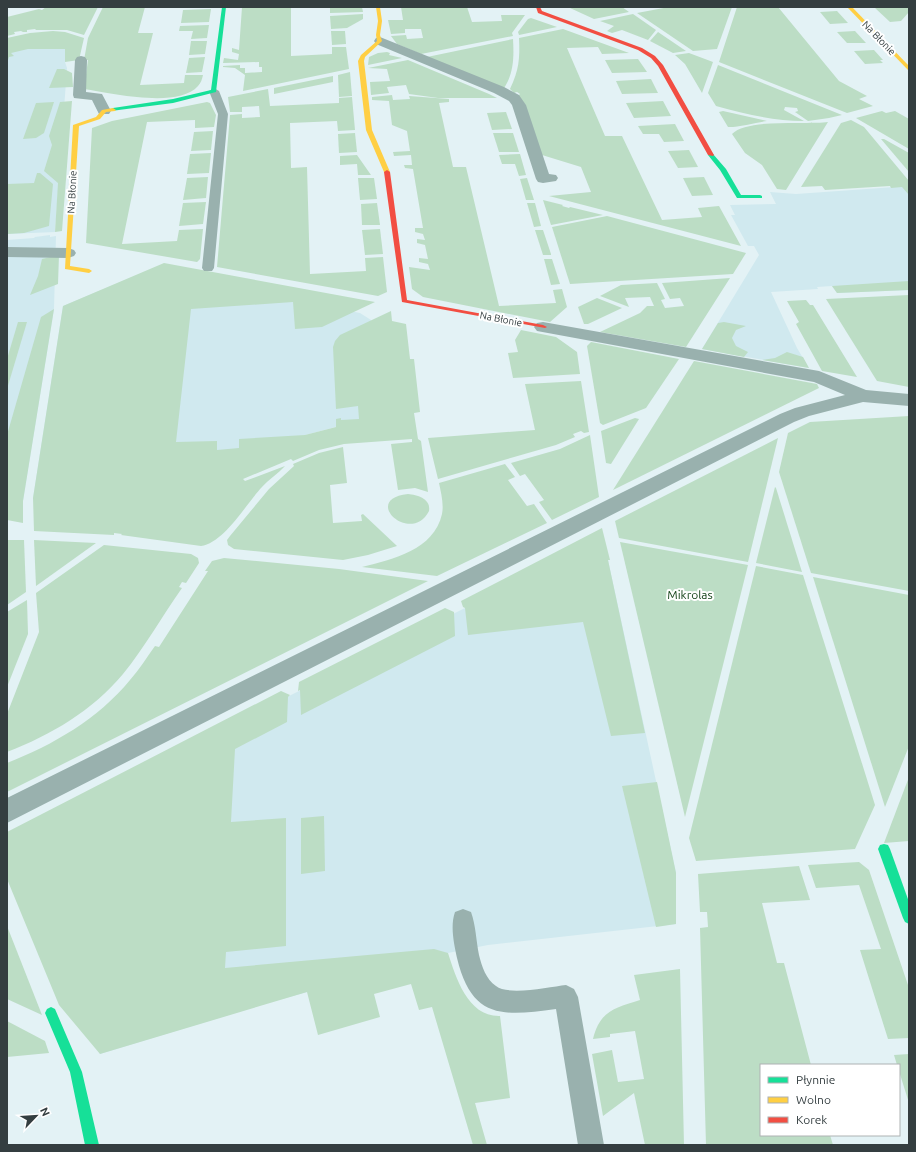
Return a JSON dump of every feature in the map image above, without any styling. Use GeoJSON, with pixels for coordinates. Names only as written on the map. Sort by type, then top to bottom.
{"type":"FeatureCollection","features":[{"type":"Feature","properties":{"kind":"street"},"geometry":{"type":"LineString","coordinates":[[214,91],[224,7]]}},
{"type":"Feature","properties":{"kind":"street"},"geometry":{"type":"LineString","coordinates":[[378,7],[380,21],[378,35],[380,41],[499,90],[514,98],[522,112],[543,179],[551,178]]}},
{"type":"Feature","properties":{"kind":"street"},"geometry":{"type":"LineString","coordinates":[[538,7],[540,12],[633,46],[653,57],[660,65],[714,160],[723,169],[739,197],[760,197]]}},
{"type":"Feature","properties":{"kind":"street","name":"Na Błonie"},"geometry":{"type":"LineString","coordinates":[[849,7],[909,68]]}},
{"type":"Feature","properties":{"kind":"street","name":"Na Błonie"},"geometry":{"type":"LineString","coordinates":[[380,41],[363,56],[362,68],[369,130],[388,174],[404,301],[819,377],[863,396]]}},
{"type":"Feature","properties":{"kind":"street"},"geometry":{"type":"LineString","coordinates":[[81,60],[79,95],[97,97],[104,111]]}},
{"type":"Feature","properties":{"kind":"street","name":"Na Błonie"},"geometry":{"type":"LineString","coordinates":[[89,271],[67,268],[76,125],[98,118],[104,111],[156,106],[214,91]]}},
{"type":"Feature","properties":{"kind":"street"},"geometry":{"type":"LineString","coordinates":[[7,252],[26,251],[39,253],[68,253]]}},
{"type":"Feature","properties":{"kind":"street"},"geometry":{"type":"LineString","coordinates":[[7,811],[787,418],[802,412],[863,396],[909,400]]}},
{"type":"Feature","properties":{"kind":"street"},"geometry":{"type":"LineString","coordinates":[[884,849],[909,918]]}},
{"type":"Feature","properties":{"kind":"street"},"geometry":{"type":"LineString","coordinates":[[51,1013],[76,1072],[92,1145]]}},
{"type":"Feature","properties":{"kind":"lane"},"geometry":{"type":"LineString","coordinates":[[208,268],[223,114],[214,91]]}},
{"type":"Feature","properties":{"kind":"lane"},"geometry":{"type":"LineString","coordinates":[[463,920],[466,949],[472,972],[488,995],[498,1000],[509,1002],[566,997],[591,1145]]}},
{"type":"Feature","properties":{"kind":"shaded area"},"geometry":{"type":"Polygon","coordinates":[[[66,37],[65,62],[67,68],[55,232],[7,234],[7,50],[66,37]]]}},
{"type":"Feature","properties":{"kind":"shaded area"},"geometry":{"type":"Polygon","coordinates":[[[909,186],[909,290],[837,293],[832,286],[817,287],[818,289],[771,292],[797,348],[809,368],[702,349],[759,255],[754,246],[748,246],[731,215],[735,215],[730,205],[776,204],[770,192],[796,194],[909,186]]]}},
{"type":"Feature","properties":{"kind":"shaded area"},"geometry":{"type":"Polygon","coordinates":[[[50,235],[50,237],[56,236],[54,309],[23,501],[7,504],[7,240],[50,235]]]}},
{"type":"Feature","properties":{"kind":"shaded area"},"geometry":{"type":"Polygon","coordinates":[[[147,271],[360,313],[371,320],[399,410],[283,441],[33,498],[63,306],[147,271]]]}},
{"type":"Feature","properties":{"kind":"shaded area"},"geometry":{"type":"Polygon","coordinates":[[[608,560],[676,873],[676,924],[488,945],[448,953],[264,1004],[100,1054],[7,837],[465,608],[608,560]]]}},
{"type":"Feature","properties":{"kind":"green space"},"geometry":{"type":"Polygon","coordinates":[[[46,7],[98,7],[84,35],[67,30],[35,29],[27,30],[27,32],[14,32],[15,34],[7,36],[7,17],[39,9],[42,10],[46,7]]]}},
{"type":"Feature","properties":{"kind":"green space"},"geometry":{"type":"Polygon","coordinates":[[[103,7],[145,7],[138,33],[153,33],[140,85],[184,83],[185,75],[203,75],[199,85],[188,93],[176,97],[160,98],[127,96],[84,89],[88,60],[84,60],[88,38],[103,7]]]}},
{"type":"Feature","properties":{"kind":"green space"},"geometry":{"type":"Polygon","coordinates":[[[242,7],[291,7],[291,56],[332,54],[332,47],[346,47],[349,69],[243,91],[245,75],[235,68],[223,67],[240,65],[240,68],[245,68],[245,73],[262,72],[262,67],[259,67],[259,62],[223,63],[224,58],[238,60],[239,54],[232,52],[232,48],[239,50],[242,7]]]}},
{"type":"Feature","properties":{"kind":"green space"},"geometry":{"type":"Polygon","coordinates":[[[330,7],[362,7],[363,12],[330,13],[330,7]]]}},
{"type":"Feature","properties":{"kind":"green space"},"geometry":{"type":"Polygon","coordinates":[[[401,7],[467,7],[472,22],[502,21],[501,15],[525,15],[512,33],[513,36],[421,54],[397,44],[391,36],[406,35],[407,39],[423,38],[421,29],[405,29],[405,33],[391,34],[388,20],[403,20],[401,7]]]}},
{"type":"Feature","properties":{"kind":"green space"},"geometry":{"type":"Polygon","coordinates":[[[558,7],[622,7],[629,12],[594,19],[570,8],[558,7]]]}},
{"type":"Feature","properties":{"kind":"green space"},"geometry":{"type":"Polygon","coordinates":[[[669,7],[732,7],[717,49],[693,51],[637,13],[669,7]]]}},
{"type":"Feature","properties":{"kind":"green space"},"geometry":{"type":"Polygon","coordinates":[[[737,7],[778,7],[839,81],[867,96],[859,99],[873,106],[847,113],[719,62],[737,7]]]}},
{"type":"Feature","properties":{"kind":"green space"},"geometry":{"type":"Polygon","coordinates":[[[874,7],[909,7],[909,12],[901,21],[890,22],[874,7]]]}},
{"type":"Feature","properties":{"kind":"green space"},"geometry":{"type":"Polygon","coordinates":[[[211,9],[209,22],[181,23],[183,10],[211,9]]]}},
{"type":"Feature","properties":{"kind":"green space"},"geometry":{"type":"Polygon","coordinates":[[[837,11],[848,23],[830,24],[820,12],[837,11]]]}},
{"type":"Feature","properties":{"kind":"green space"},"geometry":{"type":"Polygon","coordinates":[[[363,14],[363,19],[347,28],[331,29],[330,16],[363,14]]]}},
{"type":"Feature","properties":{"kind":"green space"},"geometry":{"type":"Polygon","coordinates":[[[633,14],[656,30],[648,40],[622,30],[612,33],[607,31],[614,26],[600,21],[633,14]]]}},
{"type":"Feature","properties":{"kind":"green space"},"geometry":{"type":"Polygon","coordinates":[[[531,18],[557,27],[519,35],[518,32],[528,19],[531,18]]]}},
{"type":"Feature","properties":{"kind":"green space"},"geometry":{"type":"Polygon","coordinates":[[[209,25],[207,38],[191,39],[193,31],[179,31],[180,26],[209,25]]]}},
{"type":"Feature","properties":{"kind":"green space"},"geometry":{"type":"Polygon","coordinates":[[[563,29],[629,53],[602,54],[598,47],[567,48],[605,136],[622,136],[662,220],[702,217],[698,208],[719,206],[741,246],[549,196],[591,192],[581,167],[542,155],[525,104],[518,96],[520,94],[517,92],[514,93],[510,89],[518,64],[519,38],[563,29]]]}},
{"type":"Feature","properties":{"kind":"green space"},"geometry":{"type":"Polygon","coordinates":[[[53,31],[65,32],[84,38],[79,60],[65,62],[65,49],[28,49],[11,53],[14,56],[9,57],[7,63],[7,38],[30,33],[53,31]]]}},
{"type":"Feature","properties":{"kind":"green space"},"geometry":{"type":"Polygon","coordinates":[[[331,31],[345,31],[346,44],[332,45],[331,31]]]}},
{"type":"Feature","properties":{"kind":"green space"},"geometry":{"type":"Polygon","coordinates":[[[855,31],[866,43],[847,43],[837,32],[855,31]]]}},
{"type":"Feature","properties":{"kind":"green space"},"geometry":{"type":"Polygon","coordinates":[[[658,32],[686,51],[673,53],[650,41],[658,32]]]}},
{"type":"Feature","properties":{"kind":"green space"},"geometry":{"type":"Polygon","coordinates":[[[513,39],[512,70],[504,88],[427,57],[513,39]]]}},
{"type":"Feature","properties":{"kind":"green space"},"geometry":{"type":"Polygon","coordinates":[[[191,41],[207,41],[205,54],[189,55],[191,41]]]}},
{"type":"Feature","properties":{"kind":"green space"},"geometry":{"type":"Polygon","coordinates":[[[874,50],[883,60],[880,60],[883,63],[865,64],[854,51],[874,50]]]}},
{"type":"Feature","properties":{"kind":"green space"},"geometry":{"type":"Polygon","coordinates":[[[378,53],[390,53],[389,55],[402,58],[368,65],[369,57],[378,53]]]}},
{"type":"Feature","properties":{"kind":"green space"},"geometry":{"type":"Polygon","coordinates":[[[689,53],[713,62],[702,93],[685,64],[675,55],[689,53]]]}},
{"type":"Feature","properties":{"kind":"green space"},"geometry":{"type":"Polygon","coordinates":[[[205,57],[202,72],[186,73],[189,58],[205,57]]]}},
{"type":"Feature","properties":{"kind":"green space"},"geometry":{"type":"Polygon","coordinates":[[[638,59],[647,72],[612,73],[605,60],[638,59]]]}},
{"type":"Feature","properties":{"kind":"green space"},"geometry":{"type":"Polygon","coordinates":[[[408,60],[497,98],[438,98],[409,94],[406,85],[387,87],[389,93],[371,95],[370,82],[390,81],[387,69],[368,68],[408,60]]]}},
{"type":"Feature","properties":{"kind":"green space"},"geometry":{"type":"Polygon","coordinates":[[[718,65],[842,115],[808,121],[795,112],[798,111],[797,108],[785,107],[784,110],[804,121],[793,121],[738,112],[716,106],[708,93],[718,65]]]}},
{"type":"Feature","properties":{"kind":"green space"},"geometry":{"type":"Polygon","coordinates":[[[57,69],[64,69],[72,73],[73,87],[49,88],[57,69]]]}},
{"type":"Feature","properties":{"kind":"green space"},"geometry":{"type":"Polygon","coordinates":[[[350,72],[352,96],[339,97],[338,75],[350,72]]]}},
{"type":"Feature","properties":{"kind":"green space"},"geometry":{"type":"Polygon","coordinates":[[[333,76],[333,82],[274,94],[274,88],[333,76]]]}},
{"type":"Feature","properties":{"kind":"green space"},"geometry":{"type":"Polygon","coordinates":[[[651,79],[658,93],[622,94],[616,81],[651,79]]]}},
{"type":"Feature","properties":{"kind":"green space"},"geometry":{"type":"Polygon","coordinates":[[[268,89],[270,106],[339,103],[339,98],[352,97],[355,130],[338,131],[337,121],[290,123],[291,168],[307,167],[310,274],[366,271],[365,258],[383,257],[387,292],[378,296],[217,267],[230,115],[242,114],[242,118],[260,117],[259,106],[242,107],[242,112],[230,112],[228,97],[268,89]]]}},
{"type":"Feature","properties":{"kind":"green space"},"geometry":{"type":"Polygon","coordinates":[[[392,95],[393,100],[410,99],[409,96],[449,99],[449,102],[439,103],[453,167],[466,167],[499,306],[556,303],[553,290],[562,289],[567,307],[550,322],[423,297],[412,289],[409,267],[430,270],[428,264],[419,262],[419,258],[428,259],[425,245],[417,243],[417,239],[425,240],[423,234],[415,232],[415,228],[423,228],[413,169],[405,168],[404,165],[412,165],[411,155],[394,156],[393,152],[410,151],[407,131],[392,125],[389,101],[372,100],[372,97],[392,95]]]}},
{"type":"Feature","properties":{"kind":"green space"},"geometry":{"type":"Polygon","coordinates":[[[72,101],[62,231],[55,232],[58,183],[44,171],[52,145],[49,136],[60,102],[72,101]]]}},
{"type":"Feature","properties":{"kind":"green space"},"geometry":{"type":"Polygon","coordinates":[[[663,101],[671,116],[634,118],[626,103],[663,101]]]}},
{"type":"Feature","properties":{"kind":"green space"},"geometry":{"type":"Polygon","coordinates":[[[54,102],[44,133],[36,138],[23,139],[36,103],[54,102]]]}},
{"type":"Feature","properties":{"kind":"green space"},"geometry":{"type":"Polygon","coordinates":[[[207,102],[210,103],[216,115],[214,127],[195,128],[195,120],[147,122],[122,244],[177,241],[179,230],[203,229],[200,259],[197,262],[86,243],[92,128],[112,121],[207,102]]]}},
{"type":"Feature","properties":{"kind":"green space"},"geometry":{"type":"Polygon","coordinates":[[[723,111],[767,121],[728,127],[719,112],[723,111]]]}},
{"type":"Feature","properties":{"kind":"green space"},"geometry":{"type":"Polygon","coordinates":[[[882,111],[886,113],[895,111],[909,119],[909,149],[856,118],[882,111]]]}},
{"type":"Feature","properties":{"kind":"green space"},"geometry":{"type":"Polygon","coordinates":[[[506,112],[512,129],[492,130],[487,113],[506,112]]]}},
{"type":"Feature","properties":{"kind":"green space"},"geometry":{"type":"Polygon","coordinates":[[[851,120],[864,127],[909,181],[909,195],[902,187],[891,188],[890,186],[825,190],[822,186],[801,187],[841,123],[851,120]]]}},
{"type":"Feature","properties":{"kind":"green space"},"geometry":{"type":"Polygon","coordinates":[[[828,122],[786,190],[777,189],[762,165],[745,153],[732,134],[740,129],[763,124],[828,122]]]}},
{"type":"Feature","properties":{"kind":"green space"},"geometry":{"type":"Polygon","coordinates":[[[675,124],[684,141],[664,142],[659,134],[643,134],[638,126],[675,124]]]}},
{"type":"Feature","properties":{"kind":"green space"},"geometry":{"type":"Polygon","coordinates":[[[213,131],[211,150],[191,151],[194,132],[213,131]]]}},
{"type":"Feature","properties":{"kind":"green space"},"geometry":{"type":"Polygon","coordinates":[[[355,133],[357,152],[339,153],[338,134],[355,133]]]}},
{"type":"Feature","properties":{"kind":"green space"},"geometry":{"type":"Polygon","coordinates":[[[493,133],[513,133],[519,152],[499,152],[493,133]]]}},
{"type":"Feature","properties":{"kind":"green space"},"geometry":{"type":"Polygon","coordinates":[[[881,139],[884,139],[909,153],[909,172],[881,139]]]}},
{"type":"Feature","properties":{"kind":"green space"},"geometry":{"type":"Polygon","coordinates":[[[689,150],[698,167],[678,168],[668,151],[689,150]]]}},
{"type":"Feature","properties":{"kind":"green space"},"geometry":{"type":"Polygon","coordinates":[[[211,153],[209,173],[187,174],[190,154],[211,153]]]}},
{"type":"Feature","properties":{"kind":"green space"},"geometry":{"type":"Polygon","coordinates":[[[520,154],[526,175],[519,176],[515,164],[502,164],[499,155],[520,154]]]}},
{"type":"Feature","properties":{"kind":"green space"},"geometry":{"type":"Polygon","coordinates":[[[357,155],[371,175],[358,175],[357,164],[340,165],[340,156],[357,155]]]}},
{"type":"Feature","properties":{"kind":"green space"},"geometry":{"type":"Polygon","coordinates":[[[37,173],[40,173],[53,184],[49,226],[24,233],[7,234],[7,184],[34,183],[37,173]]]}},
{"type":"Feature","properties":{"kind":"green space"},"geometry":{"type":"Polygon","coordinates":[[[208,177],[206,198],[183,200],[187,178],[208,177]]]}},
{"type":"Feature","properties":{"kind":"green space"},"geometry":{"type":"Polygon","coordinates":[[[704,177],[713,195],[692,196],[683,178],[704,177]]]}},
{"type":"Feature","properties":{"kind":"green space"},"geometry":{"type":"Polygon","coordinates":[[[358,178],[374,178],[377,199],[360,200],[358,178]]]}},
{"type":"Feature","properties":{"kind":"green space"},"geometry":{"type":"Polygon","coordinates":[[[527,178],[534,200],[526,200],[520,179],[527,178]]]}},
{"type":"Feature","properties":{"kind":"green space"},"geometry":{"type":"Polygon","coordinates":[[[543,200],[569,208],[603,215],[551,225],[543,200]]]}},
{"type":"Feature","properties":{"kind":"green space"},"geometry":{"type":"Polygon","coordinates":[[[206,202],[203,224],[179,226],[183,203],[206,202]]]}},
{"type":"Feature","properties":{"kind":"green space"},"geometry":{"type":"Polygon","coordinates":[[[377,203],[380,225],[362,225],[361,204],[377,203]]]}},
{"type":"Feature","properties":{"kind":"green space"},"geometry":{"type":"Polygon","coordinates":[[[527,203],[535,203],[541,226],[534,227],[527,203]]]}},
{"type":"Feature","properties":{"kind":"green space"},"geometry":{"type":"Polygon","coordinates":[[[607,216],[746,253],[733,274],[570,284],[552,227],[607,216]]]}},
{"type":"Feature","properties":{"kind":"green space"},"geometry":{"type":"Polygon","coordinates":[[[380,229],[383,254],[365,255],[362,230],[380,229]]]}},
{"type":"Feature","properties":{"kind":"green space"},"geometry":{"type":"Polygon","coordinates":[[[535,230],[543,230],[551,255],[543,255],[535,230]]]}},
{"type":"Feature","properties":{"kind":"green space"},"geometry":{"type":"Polygon","coordinates":[[[59,255],[58,284],[30,295],[38,276],[42,259],[59,255]]]}},
{"type":"Feature","properties":{"kind":"green space"},"geometry":{"type":"Polygon","coordinates":[[[544,259],[552,259],[560,284],[551,285],[544,259]]]}},
{"type":"Feature","properties":{"kind":"green space"},"geometry":{"type":"Polygon","coordinates":[[[164,263],[375,302],[322,327],[295,329],[293,302],[191,309],[176,442],[217,441],[217,450],[239,448],[239,439],[305,435],[336,427],[336,419],[359,419],[358,406],[336,409],[333,347],[335,341],[340,335],[391,311],[392,321],[406,324],[410,359],[414,359],[420,412],[414,413],[418,439],[421,441],[428,492],[415,488],[398,490],[391,444],[412,442],[412,439],[344,444],[319,450],[293,461],[291,459],[243,479],[245,481],[285,466],[262,487],[234,522],[218,538],[201,546],[114,533],[114,535],[34,531],[33,498],[63,306],[164,263]]]}},
{"type":"Feature","properties":{"kind":"green space"},"geometry":{"type":"Polygon","coordinates":[[[730,278],[686,347],[600,332],[640,313],[647,306],[654,306],[650,297],[625,298],[629,307],[600,296],[621,285],[657,283],[665,299],[661,300],[665,308],[684,306],[680,298],[670,299],[662,283],[730,278]]]}},
{"type":"Feature","properties":{"kind":"green space"},"geometry":{"type":"Polygon","coordinates":[[[909,281],[909,290],[837,293],[832,286],[909,281]]]}},
{"type":"Feature","properties":{"kind":"green space"},"geometry":{"type":"Polygon","coordinates":[[[909,295],[909,387],[877,381],[826,299],[909,295]]]}},
{"type":"Feature","properties":{"kind":"green space"},"geometry":{"type":"Polygon","coordinates":[[[597,298],[622,308],[588,324],[584,324],[578,307],[597,298]]]}},
{"type":"Feature","properties":{"kind":"green space"},"geometry":{"type":"Polygon","coordinates":[[[806,300],[810,305],[813,305],[857,377],[822,371],[796,324],[799,322],[787,301],[806,300]]]}},
{"type":"Feature","properties":{"kind":"green space"},"geometry":{"type":"Polygon","coordinates":[[[54,309],[23,501],[23,523],[7,520],[7,435],[41,317],[54,309]]]}},
{"type":"Feature","properties":{"kind":"green space"},"geometry":{"type":"Polygon","coordinates":[[[18,322],[27,322],[7,389],[7,359],[18,322]]]}},
{"type":"Feature","properties":{"kind":"green space"},"geometry":{"type":"Polygon","coordinates":[[[724,322],[746,326],[736,330],[732,338],[736,346],[748,352],[744,357],[702,349],[718,323],[724,322]]]}},
{"type":"Feature","properties":{"kind":"green space"},"geometry":{"type":"Polygon","coordinates":[[[521,330],[556,337],[577,352],[580,374],[513,378],[508,353],[518,352],[515,340],[521,330]]]}},
{"type":"Feature","properties":{"kind":"green space"},"geometry":{"type":"Polygon","coordinates":[[[591,342],[679,359],[646,408],[603,425],[600,423],[587,346],[591,342]]]}},
{"type":"Feature","properties":{"kind":"green space"},"geometry":{"type":"Polygon","coordinates":[[[787,352],[803,357],[809,368],[762,360],[775,358],[787,352]]]}},
{"type":"Feature","properties":{"kind":"green space"},"geometry":{"type":"Polygon","coordinates":[[[694,361],[817,384],[819,388],[613,490],[694,361]]]}},
{"type":"Feature","properties":{"kind":"green space"},"geometry":{"type":"Polygon","coordinates":[[[581,381],[589,432],[584,433],[581,431],[573,434],[575,437],[556,445],[438,479],[428,438],[535,430],[525,384],[581,381]]]}},
{"type":"Feature","properties":{"kind":"green space"},"geometry":{"type":"Polygon","coordinates":[[[909,416],[909,591],[811,573],[779,472],[788,433],[810,422],[909,416]]]}},
{"type":"Feature","properties":{"kind":"green space"},"geometry":{"type":"Polygon","coordinates":[[[635,418],[639,419],[611,464],[606,463],[601,431],[635,418]]]}},
{"type":"Feature","properties":{"kind":"green space"},"geometry":{"type":"Polygon","coordinates":[[[590,435],[599,497],[552,520],[539,502],[544,500],[525,474],[520,476],[511,463],[560,449],[590,435]]]}},
{"type":"Feature","properties":{"kind":"green space"},"geometry":{"type":"Polygon","coordinates":[[[778,438],[748,562],[619,538],[615,521],[778,438]]]}},
{"type":"Feature","properties":{"kind":"green space"},"geometry":{"type":"Polygon","coordinates":[[[343,447],[347,483],[330,485],[333,523],[362,521],[361,515],[363,514],[397,546],[368,555],[343,560],[234,549],[228,545],[227,540],[230,536],[269,489],[294,466],[293,464],[319,453],[343,447]]]}},
{"type":"Feature","properties":{"kind":"green space"},"geometry":{"type":"Polygon","coordinates":[[[505,464],[515,477],[508,480],[527,506],[534,504],[547,523],[437,576],[362,567],[411,551],[430,536],[438,526],[443,510],[439,483],[505,464]]]}},
{"type":"Feature","properties":{"kind":"green space"},"geometry":{"type":"Polygon","coordinates":[[[775,487],[776,488],[802,572],[756,563],[775,487]]]}},
{"type":"Feature","properties":{"kind":"green space"},"geometry":{"type":"Polygon","coordinates":[[[408,494],[423,498],[428,503],[429,507],[429,511],[421,521],[411,524],[394,518],[389,511],[388,504],[394,498],[408,494]]]}},
{"type":"Feature","properties":{"kind":"green space"},"geometry":{"type":"Polygon","coordinates":[[[602,528],[610,560],[608,560],[645,733],[611,736],[583,622],[468,635],[465,608],[463,607],[461,601],[602,528]]]}},
{"type":"Feature","properties":{"kind":"green space"},"geometry":{"type":"Polygon","coordinates":[[[7,540],[24,540],[26,592],[7,605],[7,540]]]}},
{"type":"Feature","properties":{"kind":"green space"},"geometry":{"type":"Polygon","coordinates":[[[34,540],[96,543],[36,586],[34,540]]]}},
{"type":"Feature","properties":{"kind":"green space","name":"Mikrolas"},"geometry":{"type":"Polygon","coordinates":[[[620,542],[748,565],[685,817],[620,542]]]}},
{"type":"Feature","properties":{"kind":"green space"},"geometry":{"type":"Polygon","coordinates":[[[104,545],[191,554],[198,558],[199,563],[186,583],[182,582],[179,587],[182,588],[139,653],[111,687],[84,710],[55,730],[7,752],[7,714],[39,632],[36,593],[104,545]]]}},
{"type":"Feature","properties":{"kind":"green space"},"geometry":{"type":"Polygon","coordinates":[[[224,558],[339,569],[428,581],[7,792],[7,763],[58,739],[89,719],[104,707],[137,672],[155,646],[159,647],[208,571],[205,571],[212,561],[224,558]]]}},
{"type":"Feature","properties":{"kind":"green space"},"geometry":{"type":"Polygon","coordinates":[[[756,566],[803,575],[875,805],[855,849],[696,861],[689,838],[756,566]]]}},
{"type":"Feature","properties":{"kind":"green space"},"geometry":{"type":"Polygon","coordinates":[[[813,577],[909,595],[909,746],[885,807],[813,577]]]}},
{"type":"Feature","properties":{"kind":"green space"},"geometry":{"type":"Polygon","coordinates":[[[27,600],[28,634],[7,687],[7,612],[27,600]]]}},
{"type":"Feature","properties":{"kind":"green space"},"geometry":{"type":"Polygon","coordinates":[[[445,608],[454,612],[455,636],[301,715],[300,690],[298,691],[299,682],[445,608]]]}},
{"type":"Feature","properties":{"kind":"green space"},"geometry":{"type":"Polygon","coordinates":[[[281,691],[290,695],[288,697],[287,722],[235,749],[231,822],[286,818],[286,946],[226,952],[225,968],[434,949],[448,953],[455,974],[465,994],[472,1003],[489,1015],[500,1016],[510,1098],[475,1103],[487,1145],[473,1145],[432,1007],[419,1010],[411,984],[374,994],[380,1017],[318,1035],[307,992],[100,1054],[59,1005],[7,879],[7,832],[281,691]]]}},
{"type":"Feature","properties":{"kind":"green space"},"geometry":{"type":"Polygon","coordinates":[[[909,777],[909,841],[884,843],[909,777]]]}},
{"type":"Feature","properties":{"kind":"green space"},"geometry":{"type":"Polygon","coordinates":[[[657,782],[676,873],[676,924],[656,927],[622,786],[657,782]]]}},
{"type":"Feature","properties":{"kind":"green space"},"geometry":{"type":"Polygon","coordinates":[[[324,816],[325,871],[301,874],[301,818],[324,816]]]}},
{"type":"Feature","properties":{"kind":"green space"},"geometry":{"type":"Polygon","coordinates":[[[859,862],[869,870],[909,988],[909,1038],[888,1039],[860,950],[881,949],[859,885],[816,888],[808,865],[859,862]]]}},
{"type":"Feature","properties":{"kind":"green space"},"geometry":{"type":"Polygon","coordinates":[[[799,866],[810,900],[762,903],[777,963],[784,963],[811,1064],[760,1064],[760,1136],[830,1136],[833,1145],[706,1145],[700,928],[708,927],[707,912],[700,912],[698,874],[799,866]]]}},
{"type":"Feature","properties":{"kind":"green space"},"geometry":{"type":"Polygon","coordinates":[[[7,926],[42,1015],[7,999],[7,926]]]}},
{"type":"Feature","properties":{"kind":"green space"},"geometry":{"type":"Polygon","coordinates":[[[680,969],[684,1145],[645,1145],[634,1093],[603,1116],[592,1054],[612,1050],[618,1082],[644,1079],[635,1031],[610,1034],[610,1037],[593,1039],[604,1016],[616,1008],[640,1000],[634,975],[680,969]]]}},
{"type":"Feature","properties":{"kind":"green space"},"geometry":{"type":"Polygon","coordinates":[[[7,1021],[45,1041],[49,1053],[7,1057],[7,1021]]]}},
{"type":"Feature","properties":{"kind":"green space"},"geometry":{"type":"Polygon","coordinates":[[[909,1054],[909,1103],[900,1074],[900,1064],[897,1064],[894,1055],[909,1054]]]}},
{"type":"Feature","properties":{"kind":"traffic: fast"},"geometry":{"type":"LineString","coordinates":[[113,110],[173,101],[214,91],[224,7]]}},
{"type":"Feature","properties":{"kind":"traffic: fast"},"geometry":{"type":"LineString","coordinates":[[711,155],[723,169],[739,197],[760,197]]}},
{"type":"Feature","properties":{"kind":"traffic: fast"},"geometry":{"type":"LineString","coordinates":[[884,849],[909,918]]}},
{"type":"Feature","properties":{"kind":"traffic: fast"},"geometry":{"type":"LineString","coordinates":[[51,1013],[76,1072],[92,1145]]}},
{"type":"Feature","properties":{"kind":"traffic: slow"},"geometry":{"type":"LineString","coordinates":[[378,7],[380,21],[378,35],[380,41],[363,56],[361,61],[369,130],[387,172]]}},
{"type":"Feature","properties":{"kind":"traffic: slow"},"geometry":{"type":"LineString","coordinates":[[849,7],[909,69]]}},
{"type":"Feature","properties":{"kind":"traffic: slow"},"geometry":{"type":"LineString","coordinates":[[89,271],[67,268],[76,125],[98,118],[104,111],[113,110]]}},
{"type":"Feature","properties":{"kind":"traffic: jam"},"geometry":{"type":"LineString","coordinates":[[538,7],[540,12],[640,49],[653,57],[660,65],[711,155]]}},
{"type":"Feature","properties":{"kind":"traffic: jam"},"geometry":{"type":"LineString","coordinates":[[387,172],[404,301],[543,327]]}}]}
